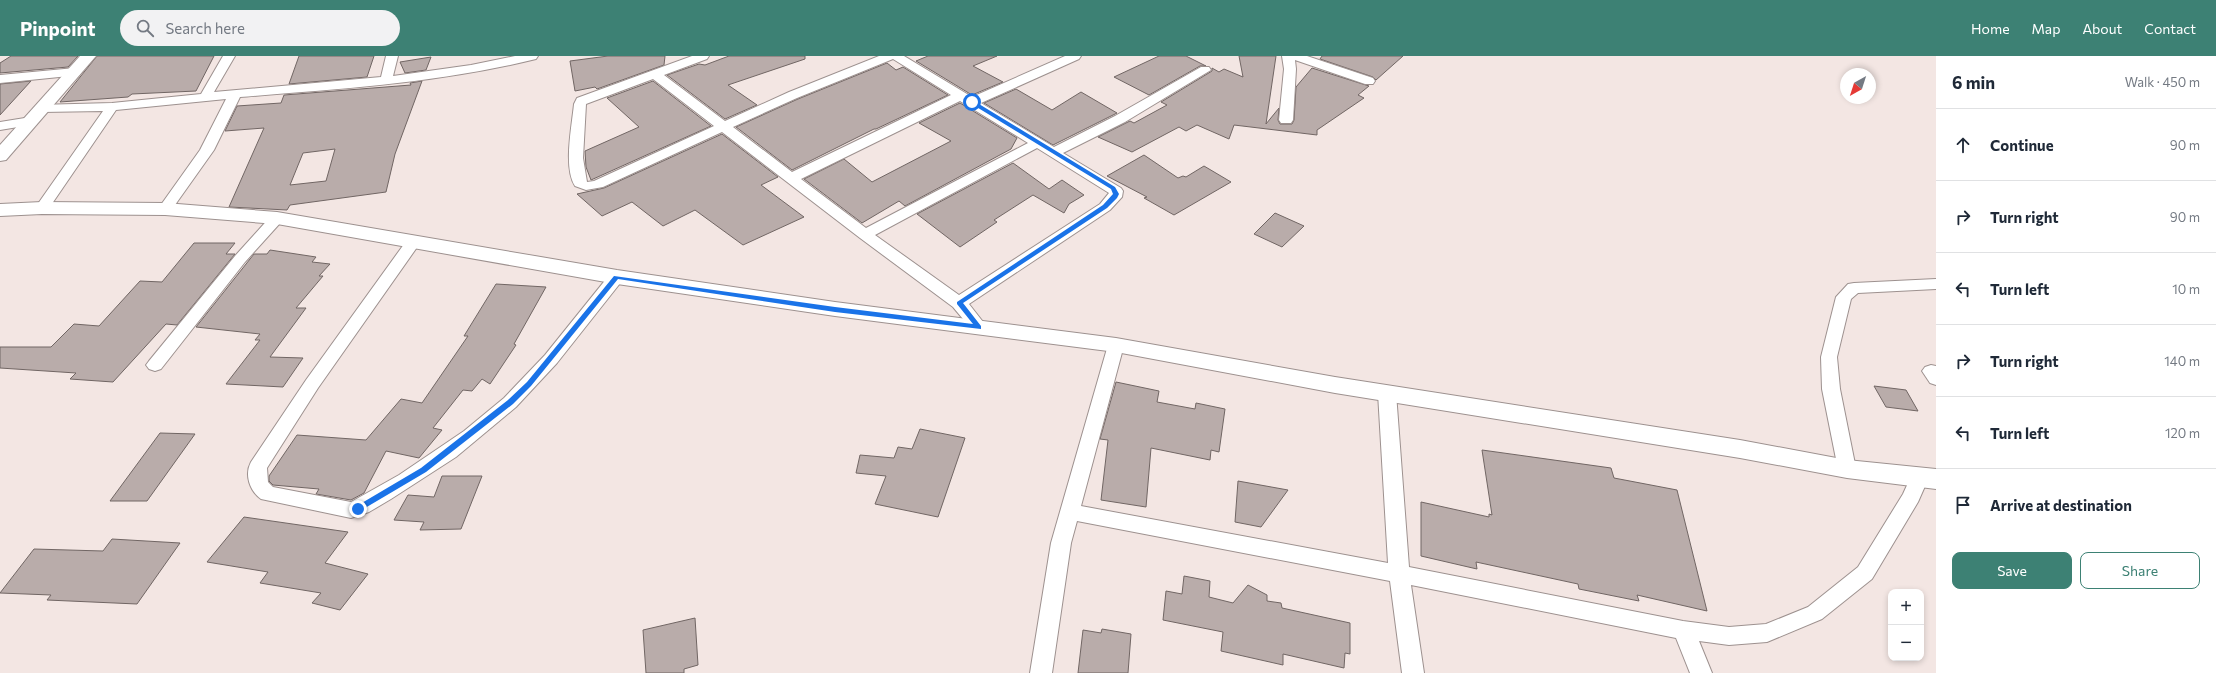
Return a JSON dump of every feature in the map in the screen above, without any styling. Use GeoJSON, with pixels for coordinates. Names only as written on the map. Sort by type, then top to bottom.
{"type":"FeatureCollection","features":[{"type":"Feature","properties":{"kind":"street"},"geometry":{"type":"LineString","coordinates":[[0,156],[88,56]]}},
{"type":"Feature","properties":{"kind":"street"},"geometry":{"type":"LineString","coordinates":[[206,96],[229,56]]}},
{"type":"Feature","properties":{"kind":"street"},"geometry":{"type":"LineString","coordinates":[[386,81],[392,56]]}},
{"type":"Feature","properties":{"kind":"street"},"geometry":{"type":"LineString","coordinates":[[0,126],[37,115],[206,96],[386,81],[471,69],[532,56]]}},
{"type":"Feature","properties":{"kind":"street"},"geometry":{"type":"LineString","coordinates":[[701,56],[596,95],[580,104],[576,162],[578,182],[591,186],[598,184],[793,95],[890,56]]}},
{"type":"Feature","properties":{"kind":"street"},"geometry":{"type":"LineString","coordinates":[[896,56],[1114,188],[1115,197],[1105,206],[959,303]]}},
{"type":"Feature","properties":{"kind":"street"},"geometry":{"type":"LineString","coordinates":[[791,178],[966,98],[1075,56]]}},
{"type":"Feature","properties":{"kind":"street"},"geometry":{"type":"LineString","coordinates":[[1286,120],[1290,69],[1288,56]]}},
{"type":"Feature","properties":{"kind":"street"},"geometry":{"type":"LineString","coordinates":[[1295,56],[1369,81]]}},
{"type":"Feature","properties":{"kind":"street"},"geometry":{"type":"LineString","coordinates":[[1054,152],[1120,119],[1204,70]]}},
{"type":"Feature","properties":{"kind":"street"},"geometry":{"type":"LineString","coordinates":[[0,79],[75,72]]}},
{"type":"Feature","properties":{"kind":"street"},"geometry":{"type":"LineString","coordinates":[[655,74],[866,235],[959,303],[979,327]]}},
{"type":"Feature","properties":{"kind":"street"},"geometry":{"type":"LineString","coordinates":[[165,209],[207,150],[235,94]]}},
{"type":"Feature","properties":{"kind":"street"},"geometry":{"type":"LineString","coordinates":[[42,208],[112,107]]}},
{"type":"Feature","properties":{"kind":"street"},"geometry":{"type":"LineString","coordinates":[[866,235],[1039,142]]}},
{"type":"Feature","properties":{"kind":"street"},"geometry":{"type":"LineString","coordinates":[[0,210],[42,208],[165,209],[277,218],[412,243],[617,277],[835,310],[1116,345],[1387,393],[1740,449],[1847,469],[1928,478]]}},
{"type":"Feature","properties":{"kind":"street"},"geometry":{"type":"LineString","coordinates":[[155,365],[240,259],[277,218]]}},
{"type":"Feature","properties":{"kind":"street"},"geometry":{"type":"LineString","coordinates":[[412,243],[312,384],[258,467],[257,479],[260,489],[268,494],[351,510],[362,507],[410,478],[464,440],[511,402],[529,384],[617,277]]}},
{"type":"Feature","properties":{"kind":"street"},"geometry":{"type":"LineString","coordinates":[[1847,469],[1831,389],[1829,357],[1844,297],[1850,290],[1858,287],[1936,284]]}},
{"type":"Feature","properties":{"kind":"street"},"geometry":{"type":"LineString","coordinates":[[1041,673],[1061,543],[1116,345]]}},
{"type":"Feature","properties":{"kind":"street"},"geometry":{"type":"LineString","coordinates":[[1387,393],[1399,574],[1413,673]]}},
{"type":"Feature","properties":{"kind":"street"},"geometry":{"type":"LineString","coordinates":[[1070,512],[1399,574],[1683,630],[1730,636],[1767,633],[1815,613],[1864,574],[1911,497],[1928,478]]}},
{"type":"Feature","properties":{"kind":"street"},"geometry":{"type":"LineString","coordinates":[[1683,630],[1701,673]]}},
{"type":"Feature","properties":{"kind":"building"},"geometry":{"type":"Polygon","coordinates":[[[11,56],[78,56],[68,67],[0,73],[0,63],[11,56]]]}},
{"type":"Feature","properties":{"kind":"building"},"geometry":{"type":"Polygon","coordinates":[[[97,56],[214,56],[196,91],[132,94],[128,97],[60,102],[97,56]]]}},
{"type":"Feature","properties":{"kind":"building"},"geometry":{"type":"Polygon","coordinates":[[[299,56],[374,56],[367,77],[289,84],[299,56]]]}},
{"type":"Feature","properties":{"kind":"building"},"geometry":{"type":"Polygon","coordinates":[[[608,56],[665,56],[664,65],[597,89],[595,87],[575,91],[570,61],[608,56]]]}},
{"type":"Feature","properties":{"kind":"building"},"geometry":{"type":"Polygon","coordinates":[[[729,56],[805,56],[805,59],[728,85],[757,105],[725,119],[667,75],[699,64],[705,65],[729,56]]]}},
{"type":"Feature","properties":{"kind":"building"},"geometry":{"type":"Polygon","coordinates":[[[928,56],[997,56],[973,66],[1003,82],[972,95],[916,61],[928,56]]]}},
{"type":"Feature","properties":{"kind":"building"},"geometry":{"type":"Polygon","coordinates":[[[1159,56],[1186,56],[1206,66],[1200,66],[1149,95],[1114,77],[1159,56]]]}},
{"type":"Feature","properties":{"kind":"building"},"geometry":{"type":"Polygon","coordinates":[[[1239,56],[1276,56],[1266,124],[1279,108],[1278,120],[1280,124],[1292,124],[1294,120],[1296,87],[1312,68],[1369,86],[1358,95],[1364,98],[1317,130],[1317,135],[1234,125],[1229,139],[1197,125],[1186,131],[1179,127],[1132,152],[1098,137],[1130,121],[1134,123],[1167,105],[1161,102],[1212,71],[1212,68],[1219,72],[1224,69],[1243,77],[1239,56]]]}},
{"type":"Feature","properties":{"kind":"building"},"geometry":{"type":"Polygon","coordinates":[[[1322,56],[1403,56],[1376,80],[1373,77],[1320,59],[1322,56]]]}},
{"type":"Feature","properties":{"kind":"building"},"geometry":{"type":"Polygon","coordinates":[[[431,57],[426,70],[405,73],[400,62],[431,57]]]}},
{"type":"Feature","properties":{"kind":"building"},"geometry":{"type":"Polygon","coordinates":[[[887,63],[896,70],[903,67],[948,95],[874,129],[792,170],[736,127],[798,99],[887,63]]]}},
{"type":"Feature","properties":{"kind":"building"},"geometry":{"type":"Polygon","coordinates":[[[31,81],[0,115],[0,84],[31,81]]]}},
{"type":"Feature","properties":{"kind":"building"},"geometry":{"type":"Polygon","coordinates":[[[422,81],[395,154],[386,192],[290,205],[287,210],[229,207],[264,128],[225,131],[237,106],[281,103],[284,95],[411,85],[410,83],[422,81]],[[335,149],[303,153],[290,185],[326,181],[335,149]]]}},
{"type":"Feature","properties":{"kind":"building"},"geometry":{"type":"Polygon","coordinates":[[[653,81],[711,126],[591,180],[586,167],[585,151],[639,127],[607,98],[653,81]]]}},
{"type":"Feature","properties":{"kind":"building"},"geometry":{"type":"Polygon","coordinates":[[[1016,89],[1052,110],[1081,92],[1117,113],[1053,145],[984,103],[1016,89]]]}},
{"type":"Feature","properties":{"kind":"building"},"geometry":{"type":"Polygon","coordinates":[[[960,103],[1017,138],[1011,149],[905,206],[899,201],[862,223],[804,179],[844,159],[872,182],[951,141],[919,123],[960,103]]]}},
{"type":"Feature","properties":{"kind":"building"},"geometry":{"type":"Polygon","coordinates":[[[722,134],[778,177],[761,185],[804,217],[743,245],[695,210],[663,226],[632,202],[602,216],[577,194],[604,188],[722,134]]]}},
{"type":"Feature","properties":{"kind":"building"},"geometry":{"type":"Polygon","coordinates":[[[1144,155],[1178,178],[1183,176],[1186,177],[1204,166],[1231,182],[1174,215],[1144,198],[1147,197],[1107,176],[1144,155]]]}},
{"type":"Feature","properties":{"kind":"building"},"geometry":{"type":"Polygon","coordinates":[[[1013,163],[1049,189],[1062,180],[1084,195],[1069,204],[1064,213],[1033,195],[994,220],[997,222],[960,247],[917,214],[1013,163]]]}},
{"type":"Feature","properties":{"kind":"building"},"geometry":{"type":"Polygon","coordinates":[[[1275,213],[1304,226],[1282,247],[1254,234],[1275,213]]]}},
{"type":"Feature","properties":{"kind":"building"},"geometry":{"type":"Polygon","coordinates":[[[194,243],[235,243],[226,254],[235,254],[177,325],[166,324],[113,382],[70,379],[76,373],[0,368],[0,347],[51,347],[74,324],[99,326],[140,281],[162,282],[194,243]]]}},
{"type":"Feature","properties":{"kind":"building"},"geometry":{"type":"Polygon","coordinates":[[[270,250],[316,257],[312,262],[330,264],[319,276],[323,276],[296,308],[306,308],[270,357],[303,358],[283,387],[226,384],[260,340],[255,340],[260,334],[196,327],[254,254],[267,254],[270,250]]]}},
{"type":"Feature","properties":{"kind":"building"},"geometry":{"type":"Polygon","coordinates":[[[496,284],[546,287],[514,344],[516,345],[490,384],[482,379],[472,391],[463,390],[433,428],[442,430],[419,458],[386,451],[364,493],[351,500],[316,494],[319,489],[273,485],[269,481],[269,476],[297,435],[366,440],[401,399],[422,403],[468,336],[464,336],[496,284]]]}},
{"type":"Feature","properties":{"kind":"building"},"geometry":{"type":"Polygon","coordinates":[[[1116,382],[1159,391],[1157,402],[1195,409],[1196,403],[1225,409],[1219,452],[1211,450],[1210,460],[1151,448],[1146,507],[1101,500],[1108,440],[1100,439],[1116,382]]]}},
{"type":"Feature","properties":{"kind":"building"},"geometry":{"type":"Polygon","coordinates":[[[1874,386],[1906,390],[1918,411],[1886,407],[1874,386]]]}},
{"type":"Feature","properties":{"kind":"building"},"geometry":{"type":"Polygon","coordinates":[[[920,429],[965,438],[938,517],[875,504],[886,476],[856,473],[860,455],[894,458],[898,447],[912,449],[920,429]]]}},
{"type":"Feature","properties":{"kind":"building"},"geometry":{"type":"Polygon","coordinates":[[[160,433],[195,434],[147,501],[110,501],[160,433]]]}},
{"type":"Feature","properties":{"kind":"building"},"geometry":{"type":"Polygon","coordinates":[[[1482,450],[1611,468],[1614,478],[1677,490],[1707,611],[1637,595],[1639,601],[1579,589],[1578,584],[1476,562],[1477,569],[1421,556],[1421,502],[1489,517],[1489,514],[1492,515],[1482,450]]]}},
{"type":"Feature","properties":{"kind":"building"},"geometry":{"type":"Polygon","coordinates":[[[442,476],[482,476],[461,529],[420,530],[424,522],[394,520],[408,495],[434,497],[442,476]]]}},
{"type":"Feature","properties":{"kind":"building"},"geometry":{"type":"Polygon","coordinates":[[[1238,481],[1288,490],[1261,527],[1235,522],[1238,481]]]}},
{"type":"Feature","properties":{"kind":"building"},"geometry":{"type":"Polygon","coordinates":[[[244,517],[348,532],[325,563],[368,574],[340,610],[312,603],[321,593],[260,583],[268,572],[207,562],[244,517]]]}},
{"type":"Feature","properties":{"kind":"building"},"geometry":{"type":"Polygon","coordinates":[[[112,539],[180,543],[137,604],[47,600],[51,595],[0,593],[34,549],[103,551],[112,539]]]}},
{"type":"Feature","properties":{"kind":"building"},"geometry":{"type":"Polygon","coordinates":[[[1184,576],[1210,581],[1209,597],[1233,603],[1248,585],[1267,595],[1267,601],[1281,603],[1282,608],[1350,623],[1350,654],[1345,653],[1344,668],[1283,654],[1283,665],[1221,651],[1223,632],[1163,620],[1166,591],[1182,594],[1184,576]]]}},
{"type":"Feature","properties":{"kind":"building"},"geometry":{"type":"Polygon","coordinates":[[[695,618],[698,665],[684,669],[684,673],[646,673],[643,630],[695,618]]]}},
{"type":"Feature","properties":{"kind":"building"},"geometry":{"type":"Polygon","coordinates":[[[1102,629],[1131,634],[1128,673],[1078,673],[1083,630],[1101,633],[1102,629]]]}},
{"type":"Feature","properties":{"kind":"route"},"geometry":{"type":"LineString","coordinates":[[358,509],[423,470],[464,440],[511,402],[529,384],[617,277],[835,310],[979,327],[959,303],[1105,206],[1115,197],[1116,190],[972,102]]}}]}
